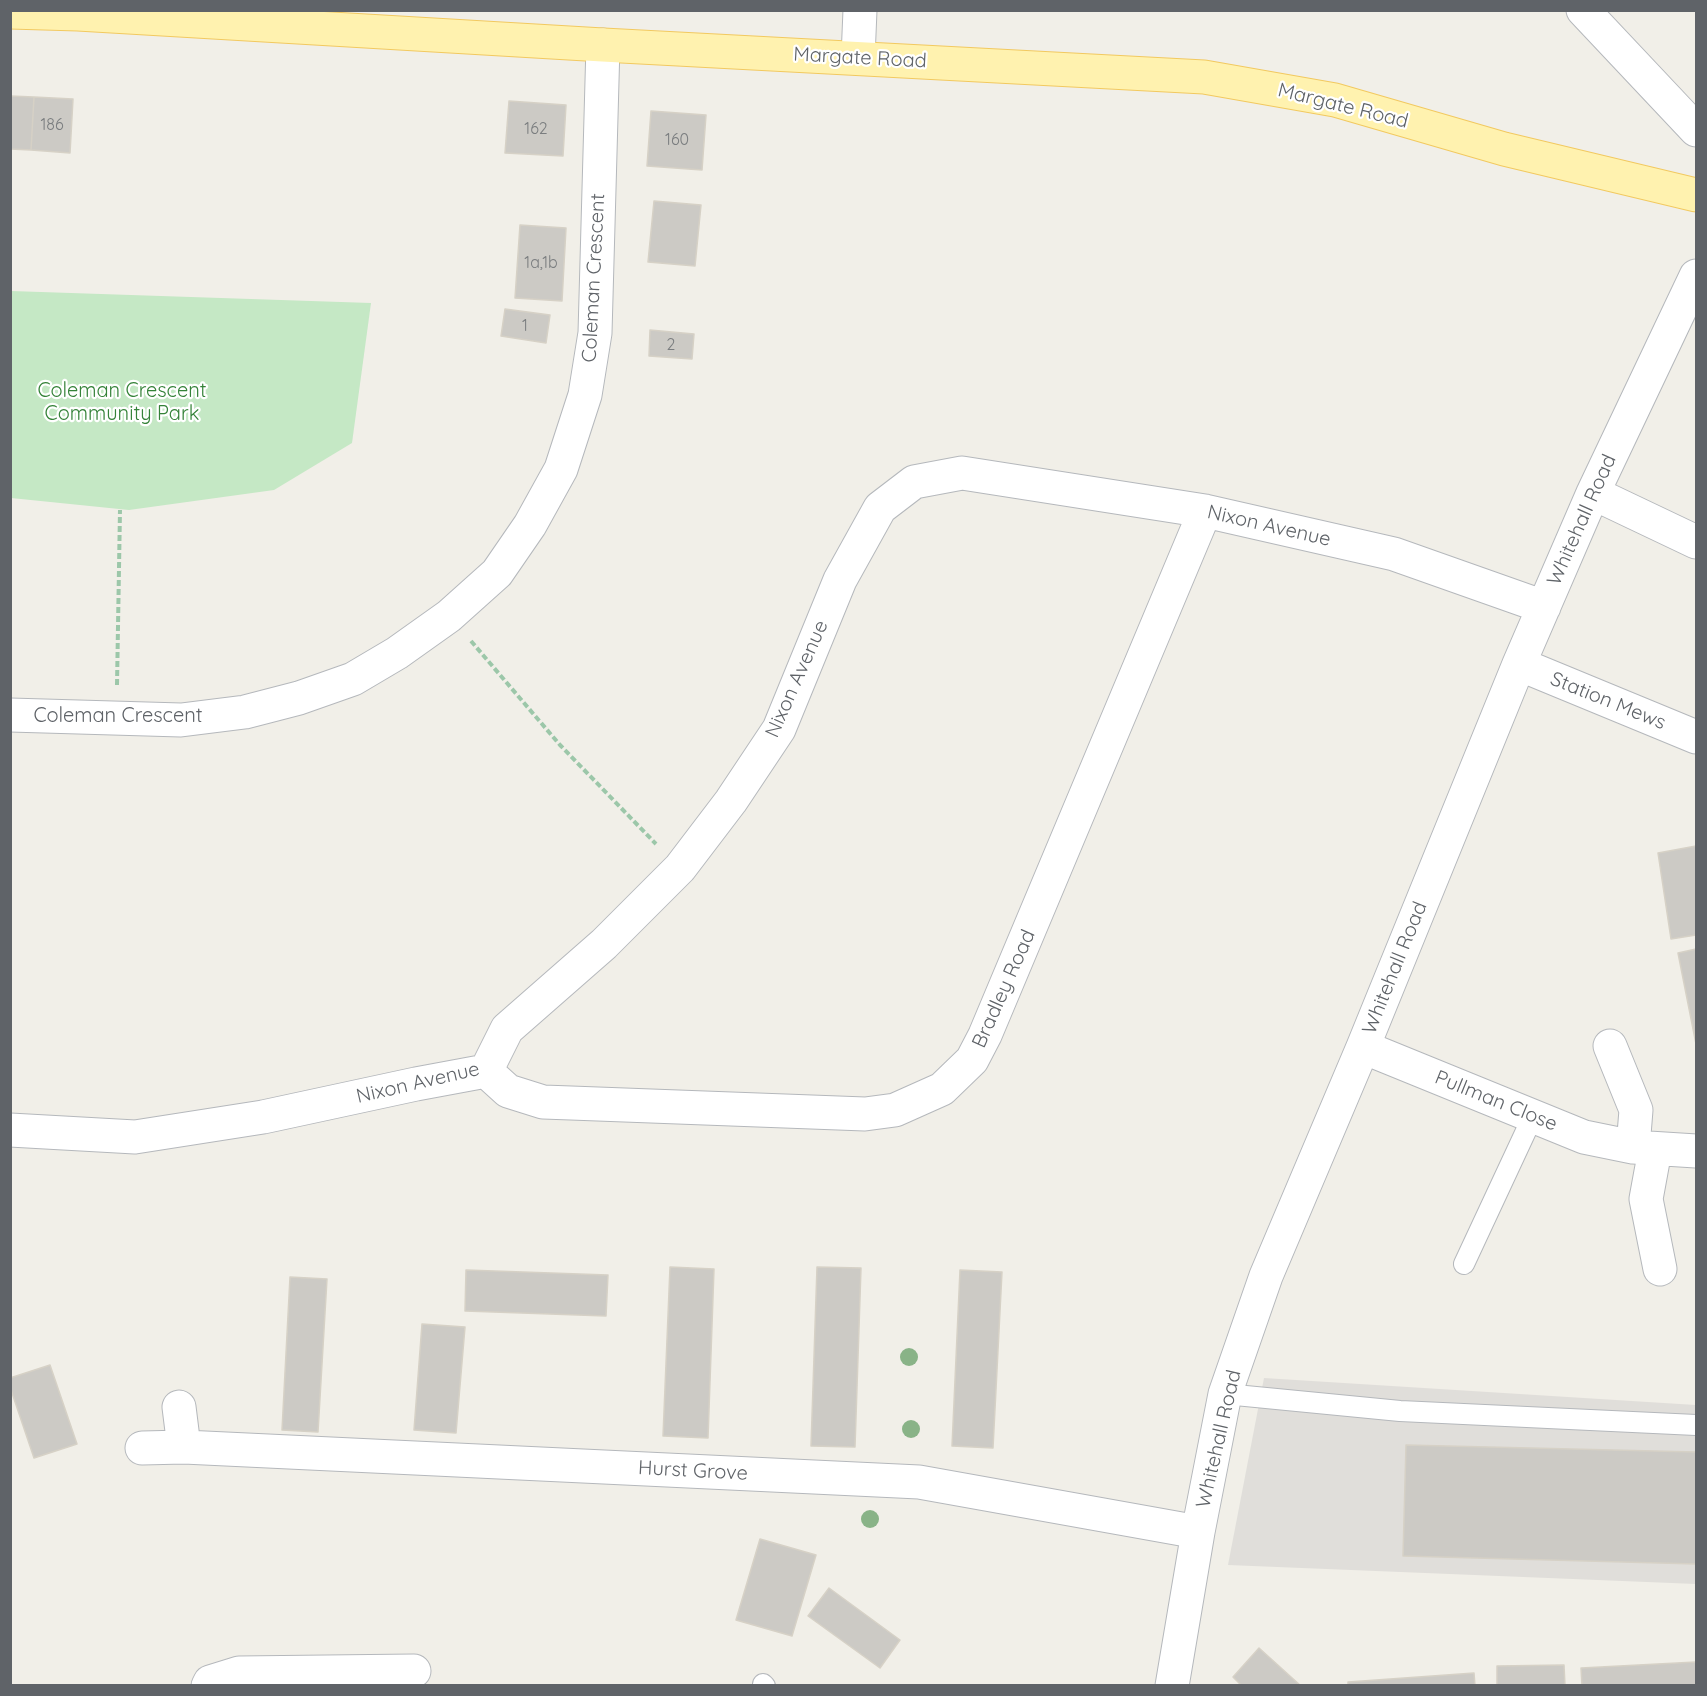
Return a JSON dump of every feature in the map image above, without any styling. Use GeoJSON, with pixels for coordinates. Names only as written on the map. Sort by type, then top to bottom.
{"type":"FeatureCollection","features":[{"type":"Feature","properties":{"kind":"main road","name":"Margate Road"},"geometry":{"type":"LineString","coordinates":[[10,12],[78,12],[603,45],[1204,77],[1335,100],[1504,149],[1696,195]]}},
{"type":"Feature","properties":{"kind":"street"},"geometry":{"type":"LineString","coordinates":[[858,58],[860,10]]}},
{"type":"Feature","properties":{"kind":"street"},"geometry":{"type":"LineString","coordinates":[[1583,10],[1696,130]]}},
{"type":"Feature","properties":{"kind":"street","name":"Coleman Crescent"},"geometry":{"type":"LineString","coordinates":[[10,716],[181,720],[245,712],[299,698],[353,679],[397,653],[449,616],[497,573],[530,525],[561,469],[585,395],[595,333],[603,45]]}},
{"type":"Feature","properties":{"kind":"street","name":"Whitehall Road"},"geometry":{"type":"LineString","coordinates":[[1172,1686],[1198,1532],[1225,1394],[1266,1276],[1363,1047],[1518,664],[1593,493],[1696,276]]}},
{"type":"Feature","properties":{"kind":"street","name":"Nixon Avenue"},"geometry":{"type":"LineString","coordinates":[[10,1130],[135,1137],[263,1117],[486,1071],[507,1029],[604,944],[680,868],[732,801],[779,729],[840,580],[880,508],[914,482],[962,473],[1205,511],[1394,554],[1544,607]]}},
{"type":"Feature","properties":{"kind":"street"},"geometry":{"type":"LineString","coordinates":[[1593,493],[1696,543]]}},
{"type":"Feature","properties":{"kind":"street","name":"Bradley Road"},"geometry":{"type":"LineString","coordinates":[[486,1071],[508,1091],[543,1102],[865,1114],[895,1110],[942,1089],[972,1060],[985,1035],[1205,511]]}},
{"type":"Feature","properties":{"kind":"street","name":"Station Mews"},"geometry":{"type":"LineString","coordinates":[[1518,664],[1696,737]]}},
{"type":"Feature","properties":{"kind":"street"},"geometry":{"type":"LineString","coordinates":[[1610,1046],[1636,1110],[1644,1148],[1646,1199],[1660,1269]]}},
{"type":"Feature","properties":{"kind":"street","name":"Pullman Close"},"geometry":{"type":"LineString","coordinates":[[1363,1047],[1584,1137],[1644,1148],[1696,1151]]}},
{"type":"Feature","properties":{"kind":"street"},"geometry":{"type":"LineString","coordinates":[[179,1407],[184,1447]]}},
{"type":"Feature","properties":{"kind":"street","name":"Hurst Grove"},"geometry":{"type":"LineString","coordinates":[[142,1448],[184,1447],[919,1482],[1198,1532]]}},
{"type":"Feature","properties":{"kind":"street"},"geometry":{"type":"LineString","coordinates":[[208,1686],[210,1682],[239,1673],[414,1671]]}},
{"type":"Feature","properties":{"kind":"lane"},"geometry":{"type":"LineString","coordinates":[[1464,1264],[1533,1116]]}},
{"type":"Feature","properties":{"kind":"lane"},"geometry":{"type":"LineString","coordinates":[[1225,1394],[1400,1411],[1696,1425]]}},
{"type":"Feature","properties":{"kind":"path"},"geometry":{"type":"LineString","coordinates":[[117,718],[120,510]]}},
{"type":"Feature","properties":{"kind":"path"},"geometry":{"type":"LineString","coordinates":[[449,616],[560,745],[680,868]]}},
{"type":"Feature","properties":{"kind":"shaded area"},"geometry":{"type":"Polygon","coordinates":[[[1264,1378],[1696,1405],[1696,1584],[1228,1565],[1264,1378]]]}},
{"type":"Feature","properties":{"kind":"green space","name":"Coleman Crescent Community Park"},"geometry":{"type":"Polygon","coordinates":[[[11,291],[371,303],[352,443],[274,490],[129,510],[11,498],[11,291]]]}},
{"type":"Feature","properties":{"kind":"building"},"geometry":{"type":"Polygon","coordinates":[[[10,96],[34,97],[31,150],[10,149],[10,96]]]}},
{"type":"Feature","properties":{"kind":"building"},"geometry":{"type":"Polygon","coordinates":[[[34,97],[73,99],[70,153],[31,150],[34,97]]]}},
{"type":"Feature","properties":{"kind":"building"},"geometry":{"type":"Polygon","coordinates":[[[509,101],[566,105],[563,156],[505,153],[509,101]]]}},
{"type":"Feature","properties":{"kind":"building"},"geometry":{"type":"Polygon","coordinates":[[[651,111],[706,115],[702,170],[647,166],[651,111]]]}},
{"type":"Feature","properties":{"kind":"building"},"geometry":{"type":"Polygon","coordinates":[[[654,201],[701,205],[695,266],[648,262],[654,201]]]}},
{"type":"Feature","properties":{"kind":"building"},"geometry":{"type":"Polygon","coordinates":[[[520,225],[566,228],[562,301],[515,298],[520,225]]]}},
{"type":"Feature","properties":{"kind":"building"},"geometry":{"type":"Polygon","coordinates":[[[505,309],[550,315],[546,343],[501,336],[505,309]]]}},
{"type":"Feature","properties":{"kind":"building"},"geometry":{"type":"Polygon","coordinates":[[[650,330],[694,334],[692,359],[649,356],[650,330]]]}},
{"type":"Feature","properties":{"kind":"building"},"geometry":{"type":"Polygon","coordinates":[[[1696,846],[1696,935],[1671,939],[1658,853],[1696,846]]]}},
{"type":"Feature","properties":{"kind":"building"},"geometry":{"type":"Polygon","coordinates":[[[1696,949],[1696,1044],[1678,953],[1696,949]]]}},
{"type":"Feature","properties":{"kind":"building"},"geometry":{"type":"Polygon","coordinates":[[[670,1267],[714,1269],[708,1438],[663,1436],[670,1267]]]}},
{"type":"Feature","properties":{"kind":"building"},"geometry":{"type":"Polygon","coordinates":[[[817,1267],[861,1268],[855,1447],[811,1446],[817,1267]]]}},
{"type":"Feature","properties":{"kind":"building"},"geometry":{"type":"Polygon","coordinates":[[[466,1270],[608,1275],[606,1316],[465,1311],[466,1270]]]}},
{"type":"Feature","properties":{"kind":"building"},"geometry":{"type":"Polygon","coordinates":[[[960,1270],[1002,1272],[993,1448],[952,1446],[960,1270]]]}},
{"type":"Feature","properties":{"kind":"building"},"geometry":{"type":"Polygon","coordinates":[[[290,1277],[327,1279],[318,1432],[282,1430],[290,1277]]]}},
{"type":"Feature","properties":{"kind":"building"},"geometry":{"type":"Polygon","coordinates":[[[422,1324],[465,1327],[456,1433],[414,1430],[422,1324]]]}},
{"type":"Feature","properties":{"kind":"building"},"geometry":{"type":"Polygon","coordinates":[[[50,1365],[77,1444],[34,1458],[10,1387],[10,1378],[50,1365]]]}},
{"type":"Feature","properties":{"kind":"building"},"geometry":{"type":"Polygon","coordinates":[[[1406,1445],[1696,1452],[1696,1564],[1403,1556],[1406,1445]]]}},
{"type":"Feature","properties":{"kind":"building"},"geometry":{"type":"Polygon","coordinates":[[[760,1539],[816,1555],[792,1636],[736,1620],[760,1539]]]}},
{"type":"Feature","properties":{"kind":"building"},"geometry":{"type":"Polygon","coordinates":[[[829,1588],[900,1640],[880,1668],[808,1616],[829,1588]]]}},
{"type":"Feature","properties":{"kind":"building"},"geometry":{"type":"Polygon","coordinates":[[[1259,1648],[1301,1686],[1242,1686],[1233,1677],[1259,1648]]]}},
{"type":"Feature","properties":{"kind":"building"},"geometry":{"type":"Polygon","coordinates":[[[1696,1662],[1696,1686],[1582,1686],[1581,1668],[1696,1662]]]}},
{"type":"Feature","properties":{"kind":"building"},"geometry":{"type":"Polygon","coordinates":[[[1564,1665],[1565,1686],[1497,1686],[1497,1666],[1564,1665]]]}},
{"type":"Feature","properties":{"kind":"building"},"geometry":{"type":"Polygon","coordinates":[[[1474,1673],[1475,1686],[1348,1686],[1348,1682],[1474,1673]]]}}]}
